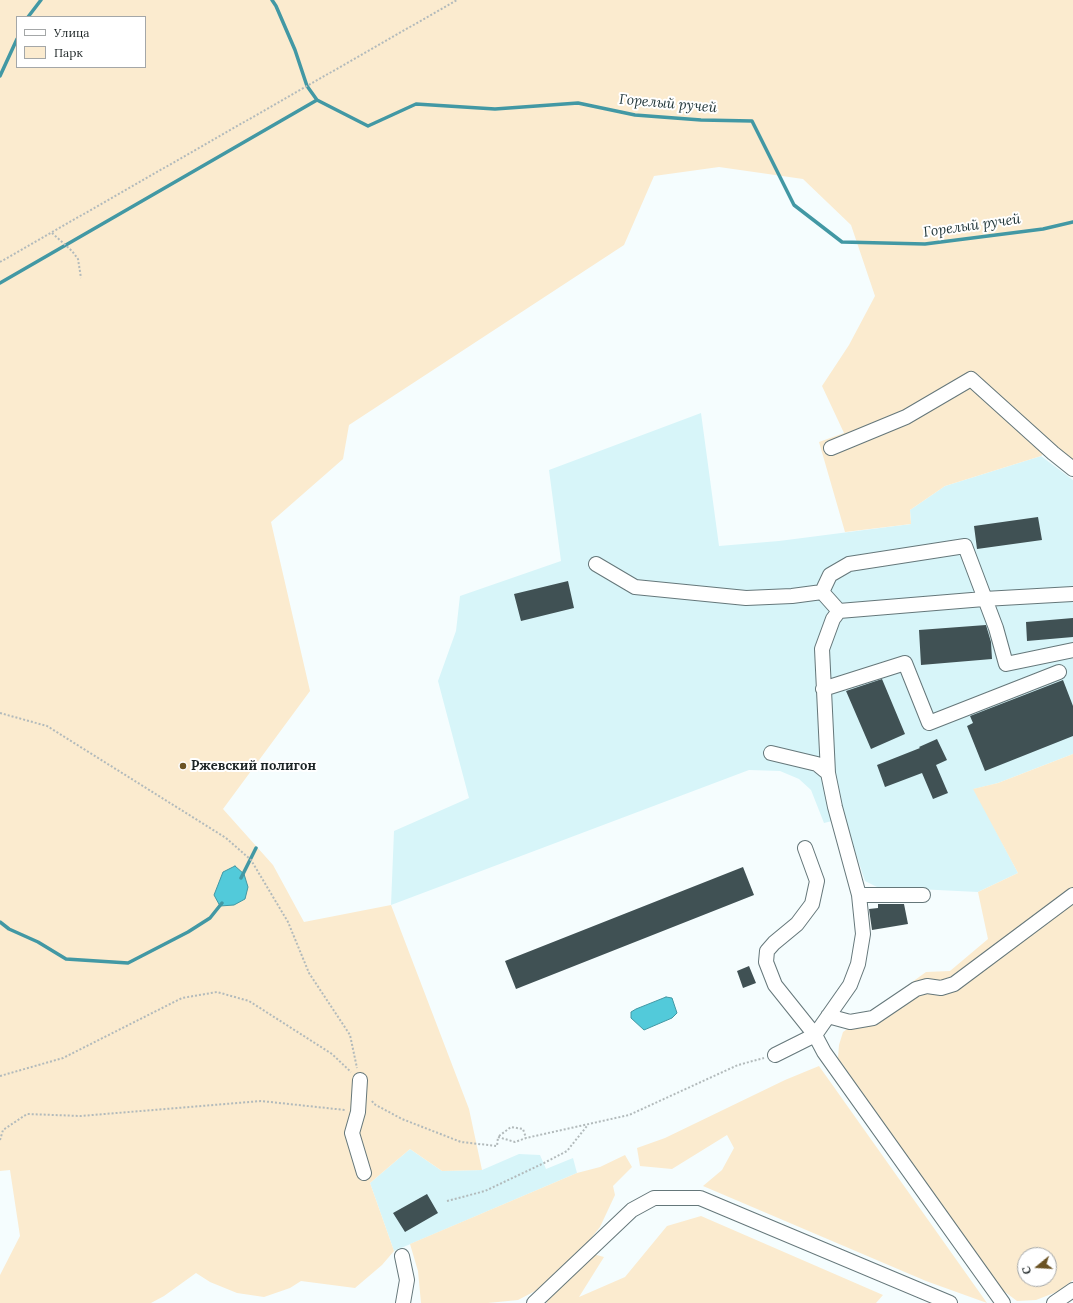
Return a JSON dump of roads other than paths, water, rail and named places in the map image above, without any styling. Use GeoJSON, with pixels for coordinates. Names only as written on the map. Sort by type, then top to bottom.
{"type":"FeatureCollection","features":[{"type":"Feature","properties":{"kind":"street"},"geometry":{"type":"LineString","coordinates":[[831,448],[906,417],[971,379],[1053,453],[1073,469]]}},
{"type":"Feature","properties":{"kind":"street"},"geometry":{"type":"LineString","coordinates":[[822,592],[830,575],[849,564],[965,546],[996,628],[1006,664],[1073,650]]}},
{"type":"Feature","properties":{"kind":"street"},"geometry":{"type":"LineString","coordinates":[[596,564],[635,587],[746,598],[792,596],[822,592]]}},
{"type":"Feature","properties":{"kind":"street"},"geometry":{"type":"LineString","coordinates":[[822,592],[839,611]]}},
{"type":"Feature","properties":{"kind":"street"},"geometry":{"type":"LineString","coordinates":[[839,611],[984,599],[1073,594]]}},
{"type":"Feature","properties":{"kind":"street"},"geometry":{"type":"LineString","coordinates":[[775,1055],[814,1035],[828,1016],[850,985],[858,964],[863,934],[859,896],[834,807],[828,773],[822,649],[830,626],[839,611]]}},
{"type":"Feature","properties":{"kind":"street"},"geometry":{"type":"LineString","coordinates":[[823,689],[905,663],[929,723],[1059,672]]}},
{"type":"Feature","properties":{"kind":"street"},"geometry":{"type":"LineString","coordinates":[[771,753],[816,764],[828,773]]}},
{"type":"Feature","properties":{"kind":"street"},"geometry":{"type":"LineString","coordinates":[[805,848],[817,881],[812,904],[797,924],[774,943],[767,951],[766,962],[775,985],[814,1035],[824,1052],[1003,1303]]}},
{"type":"Feature","properties":{"kind":"street"},"geometry":{"type":"LineString","coordinates":[[859,896],[923,895]]}},
{"type":"Feature","properties":{"kind":"street"},"geometry":{"type":"LineString","coordinates":[[828,1016],[850,1022],[873,1018],[916,989],[927,986],[941,988],[954,984],[1073,895]]}},
{"type":"Feature","properties":{"kind":"street"},"geometry":{"type":"LineString","coordinates":[[360,1080],[358,1112],[352,1132],[364,1173]]}},
{"type":"Feature","properties":{"kind":"street"},"geometry":{"type":"LineString","coordinates":[[534,1303],[632,1210],[654,1198],[700,1198],[950,1303]]}},
{"type":"Feature","properties":{"kind":"street"},"geometry":{"type":"LineString","coordinates":[[402,1256],[407,1280],[403,1303]]}},
{"type":"Feature","properties":{"kind":"street"},"geometry":{"type":"LineString","coordinates":[[1054,1303],[1073,1290]]}},
{"type":"Feature","properties":{"kind":"water"},"geometry":{"type":"Polygon","coordinates":[[[235,866],[244,874],[248,887],[245,899],[234,905],[220,906],[214,895],[223,872],[235,866]]]}},
{"type":"Feature","properties":{"kind":"water"},"geometry":{"type":"Polygon","coordinates":[[[666,997],[672,998],[677,1013],[672,1018],[644,1030],[631,1018],[631,1012],[636,1009],[666,997]]]}},
{"type":"Feature","properties":{"kind":"waterway","name":"Горелый ручей"},"geometry":{"type":"LineString","coordinates":[[29,16],[41,0]]}},
{"type":"Feature","properties":{"kind":"waterway","name":"Горелый ручей"},"geometry":{"type":"LineString","coordinates":[[272,0],[295,50],[307,86],[317,100],[368,126],[416,104],[495,109],[578,103],[635,115],[701,120],[752,121],[794,205],[842,242],[925,244],[1043,229],[1073,222]]}},
{"type":"Feature","properties":{"kind":"waterway","name":"Горелый ручей"},"geometry":{"type":"LineString","coordinates":[[0,76],[16,41]]}},
{"type":"Feature","properties":{"kind":"waterway"},"geometry":{"type":"LineString","coordinates":[[0,283],[317,100]]}},
{"type":"Feature","properties":{"kind":"waterway"},"geometry":{"type":"LineString","coordinates":[[241,878],[256,848]]}},
{"type":"Feature","properties":{"kind":"waterway"},"geometry":{"type":"LineString","coordinates":[[0,922],[9,929],[38,942],[66,959],[128,963],[188,932],[210,918],[222,903]]}},
{"type":"Feature","properties":{"kind":"place","name":"Ржевский полигон"},"geometry":{"type":"Point","coordinates":[183,766]}}]}
